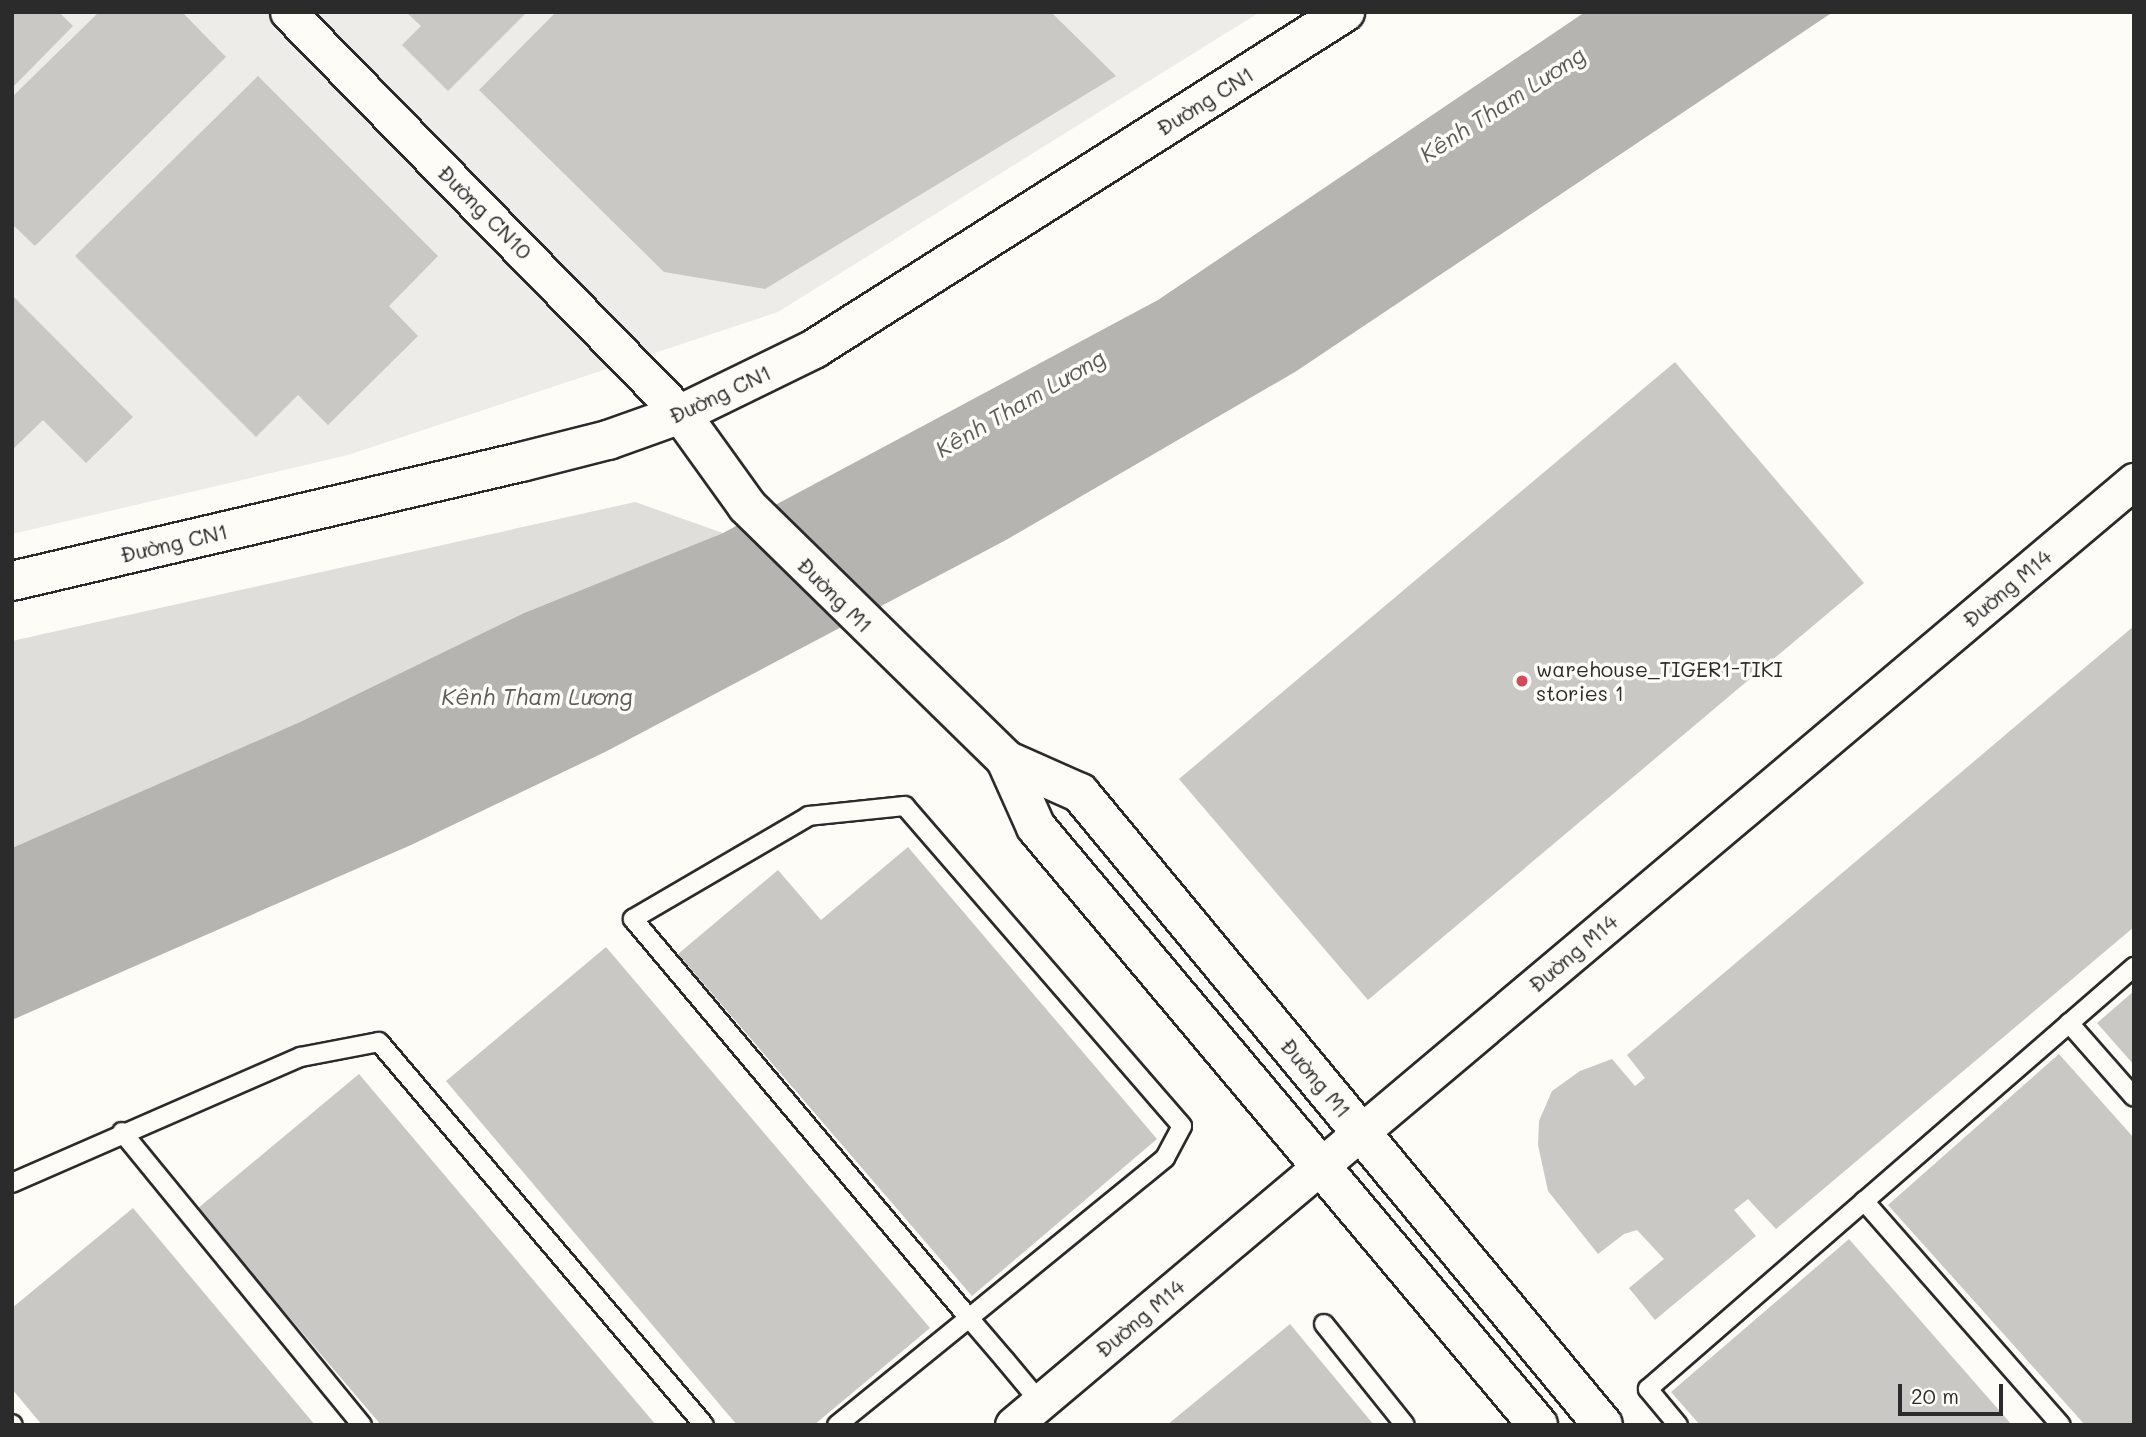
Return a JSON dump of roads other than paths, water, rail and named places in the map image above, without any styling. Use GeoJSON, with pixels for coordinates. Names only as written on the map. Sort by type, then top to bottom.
{"type":"FeatureCollection","features":[{"type":"Feature","properties":{"kind":"street","name":"Đường CN10"},"geometry":{"type":"LineString","coordinates":[[288,12],[681,414]]}},
{"type":"Feature","properties":{"kind":"street","name":"Đường CN1"},"geometry":{"type":"LineString","coordinates":[[12,581],[534,459],[608,440],[681,414],[814,349],[1345,12]]}},
{"type":"Feature","properties":{"kind":"street","name":"Đường M1"},"geometry":{"type":"LineString","coordinates":[[681,414],[747,506],[860,621],[1006,760],[1080,793],[1603,1425]]}},
{"type":"Feature","properties":{"kind":"street","name":"Đường M14"},"geometry":{"type":"LineString","coordinates":[[1013,1425],[2134,481]]}},
{"type":"Feature","properties":{"kind":"street","name":"Đường M1"},"geometry":{"type":"LineString","coordinates":[[1006,760],[1036,827],[1538,1425]]}},
{"type":"Feature","properties":{"kind":"lane"},"geometry":{"type":"LineString","coordinates":[[837,1425],[970,1318],[1165,1158],[1182,1126],[905,806],[809,816],[633,919],[970,1318],[1040,1402]]}},
{"type":"Feature","properties":{"kind":"lane"},"geometry":{"type":"LineString","coordinates":[[1678,1425],[1648,1389],[2134,967]]}},
{"type":"Feature","properties":{"kind":"lane"},"geometry":{"type":"LineString","coordinates":[[2068,1023],[2134,1097]]}},
{"type":"Feature","properties":{"kind":"lane"},"geometry":{"type":"LineString","coordinates":[[12,1183],[122,1132],[301,1057],[379,1042],[704,1425]]}},
{"type":"Feature","properties":{"kind":"lane"},"geometry":{"type":"LineString","coordinates":[[122,1132],[362,1425]]}},
{"type":"Feature","properties":{"kind":"lane"},"geometry":{"type":"LineString","coordinates":[[1864,1201],[2061,1425]]}},
{"type":"Feature","properties":{"kind":"lane"},"geometry":{"type":"LineString","coordinates":[[1324,1324],[1405,1425]]}},
{"type":"Feature","properties":{"kind":"water","name":"Kênh Tham Lương"},"geometry":{"type":"Polygon","coordinates":[[[1585,12],[1833,12],[1295,372],[1006,540],[607,751],[411,845],[12,1020],[12,848],[300,722],[524,613],[723,533],[1158,300],[1585,12]]]}},
{"type":"Feature","properties":{"kind":"place","name":"warehouse_TIGER1-TIKI stories 1"},"geometry":{"type":"Point","coordinates":[1522,681]}}]}
